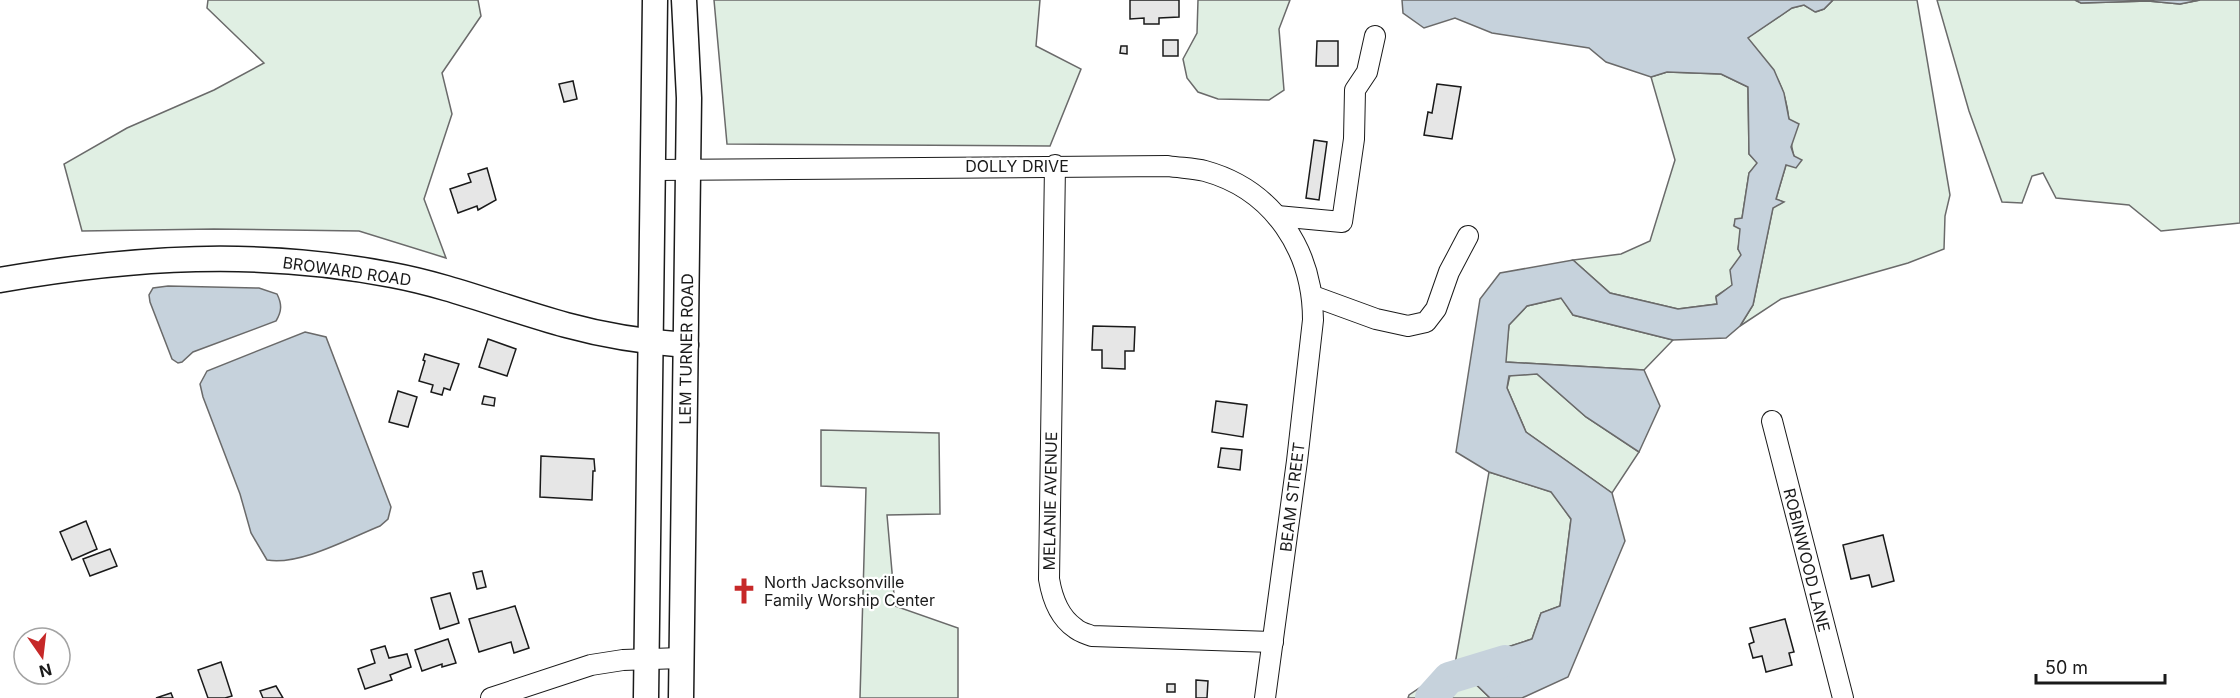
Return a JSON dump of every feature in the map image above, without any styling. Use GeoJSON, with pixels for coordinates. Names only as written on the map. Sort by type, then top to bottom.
{"type":"FeatureCollection","features":[{"type":"Feature","properties":{"kind":"main road"},"geometry":{"type":"LineString","coordinates":[[646,698],[656,0]]}},
{"type":"Feature","properties":{"kind":"main road","name":"LEM TURNER ROAD"},"geometry":{"type":"LineString","coordinates":[[681,698],[689,170],[689,88],[684,0]]}},
{"type":"Feature","properties":{"kind":"main road","name":"BROWARD ROAD"},"geometry":{"type":"LineString","coordinates":[[0,280],[70,268],[134,261],[255,258],[392,274],[449,288],[566,325],[651,342],[686,345]]}},
{"type":"Feature","properties":{"kind":"street"},"geometry":{"type":"LineString","coordinates":[[1277,216],[1342,222],[1354,139],[1354,90],[1367,72],[1375,36]]}},
{"type":"Feature","properties":{"kind":"street","name":"DOLLY DRIVE"},"geometry":{"type":"LineString","coordinates":[[654,170],[1055,165],[1168,166],[1205,171],[1238,185],[1260,199],[1277,216],[1300,249],[1313,296]]}},
{"type":"Feature","properties":{"kind":"street","name":"MELANIE AVENUE"},"geometry":{"type":"LineString","coordinates":[[1055,165],[1049,579],[1052,597],[1075,628],[1092,636],[1273,642]]}},
{"type":"Feature","properties":{"kind":"street"},"geometry":{"type":"LineString","coordinates":[[1313,296],[1376,319],[1408,326],[1426,322],[1436,309],[1449,272],[1468,236]]}},
{"type":"Feature","properties":{"kind":"street","name":"BEAM STREET"},"geometry":{"type":"LineString","coordinates":[[1265,698],[1297,461],[1313,320],[1313,296]]}},
{"type":"Feature","properties":{"kind":"street","name":"ROBINWOOD LANE"},"geometry":{"type":"LineString","coordinates":[[1772,421],[1843,698]]}},
{"type":"Feature","properties":{"kind":"street"},"geometry":{"type":"LineString","coordinates":[[491,698],[591,665],[623,660],[681,658]]}},
{"type":"Feature","properties":{"kind":"green space"},"geometry":{"type":"Polygon","coordinates":[[[208,0],[478,0],[481,16],[442,73],[452,114],[424,199],[446,258],[359,231],[214,229],[82,231],[64,164],[127,128],[214,90],[264,63],[207,8],[208,0]]]}},
{"type":"Feature","properties":{"kind":"green space"},"geometry":{"type":"Polygon","coordinates":[[[714,0],[1040,0],[1036,46],[1081,69],[1050,146],[727,144],[714,0]]]}},
{"type":"Feature","properties":{"kind":"green space"},"geometry":{"type":"Polygon","coordinates":[[[1198,0],[1290,0],[1279,29],[1284,90],[1269,100],[1218,99],[1198,92],[1187,78],[1183,59],[1197,33],[1198,0]]]}},
{"type":"Feature","properties":{"kind":"green space"},"geometry":{"type":"Polygon","coordinates":[[[1833,0],[1917,0],[1950,195],[1945,216],[1944,249],[1908,263],[1781,299],[1740,326],[1753,305],[1773,207],[1783,202],[1776,199],[1786,165],[1794,156],[1784,95],[1776,75],[1747,38],[1792,8],[1804,5],[1816,12],[1824,9],[1833,0]]]}},
{"type":"Feature","properties":{"kind":"green space"},"geometry":{"type":"Polygon","coordinates":[[[1937,0],[2075,0],[2081,3],[2148,1],[2180,4],[2200,0],[2240,0],[2240,223],[2161,231],[2129,205],[2056,198],[2043,173],[2032,176],[2022,203],[2002,202],[1969,111],[1937,0]]]}},
{"type":"Feature","properties":{"kind":"green space"},"geometry":{"type":"Polygon","coordinates":[[[1667,72],[1721,74],[1748,87],[1749,154],[1758,163],[1749,173],[1742,218],[1734,225],[1741,229],[1738,249],[1742,255],[1731,270],[1733,285],[1716,296],[1717,304],[1678,309],[1610,293],[1573,260],[1621,254],[1650,241],[1675,160],[1651,77],[1667,72]]]}},
{"type":"Feature","properties":{"kind":"green space"},"geometry":{"type":"Polygon","coordinates":[[[1562,298],[1573,315],[1673,340],[1644,370],[1505,362],[1509,325],[1527,306],[1562,298]]]}},
{"type":"Feature","properties":{"kind":"green space"},"geometry":{"type":"Polygon","coordinates":[[[1537,374],[1586,417],[1639,452],[1612,493],[1526,432],[1507,388],[1510,375],[1537,374]]]}},
{"type":"Feature","properties":{"kind":"green space"},"geometry":{"type":"Polygon","coordinates":[[[821,430],[939,433],[940,514],[887,515],[895,606],[958,628],[958,698],[860,698],[866,488],[821,486],[821,430]]]}},
{"type":"Feature","properties":{"kind":"green space"},"geometry":{"type":"Polygon","coordinates":[[[1489,472],[1552,492],[1571,519],[1560,606],[1541,613],[1532,639],[1455,664],[1489,472]]]}},
{"type":"Feature","properties":{"kind":"green space"},"geometry":{"type":"Polygon","coordinates":[[[1455,664],[1490,698],[1408,698],[1409,695],[1455,664]]]}},
{"type":"Feature","properties":{"kind":"shaded area"},"geometry":{"type":"Polygon","coordinates":[[[1402,0],[1833,0],[1824,9],[1815,12],[1804,5],[1792,8],[1748,38],[1774,70],[1784,93],[1789,119],[1799,124],[1791,147],[1794,156],[1802,160],[1796,168],[1786,165],[1776,199],[1784,202],[1773,208],[1753,305],[1740,326],[1726,338],[1673,340],[1573,315],[1561,298],[1527,306],[1509,325],[1506,362],[1644,370],[1660,406],[1639,452],[1586,417],[1537,374],[1509,376],[1507,388],[1526,432],[1612,493],[1625,541],[1568,677],[1522,698],[1490,698],[1455,664],[1532,639],[1541,613],[1560,606],[1571,519],[1551,492],[1489,472],[1456,452],[1480,299],[1500,273],[1573,260],[1610,293],[1678,309],[1717,304],[1716,297],[1732,285],[1730,270],[1741,255],[1738,249],[1740,229],[1734,226],[1735,219],[1742,218],[1749,173],[1757,163],[1749,154],[1748,87],[1721,74],[1667,72],[1651,77],[1606,62],[1589,48],[1492,33],[1455,18],[1424,28],[1403,13],[1402,0]]]}},
{"type":"Feature","properties":{"kind":"shaded area"},"geometry":{"type":"Polygon","coordinates":[[[2075,0],[2200,0],[2180,4],[2148,1],[2081,3],[2075,0]]]}},
{"type":"Feature","properties":{"kind":"shaded area"},"geometry":{"type":"Polygon","coordinates":[[[168,286],[259,288],[277,294],[280,311],[276,321],[193,352],[178,363],[172,359],[149,295],[153,288],[168,286]]]}},
{"type":"Feature","properties":{"kind":"shaded area"},"geometry":{"type":"Polygon","coordinates":[[[305,332],[326,337],[391,507],[388,519],[380,526],[340,544],[294,559],[267,560],[251,533],[240,494],[200,384],[207,371],[305,332]]]}},
{"type":"Feature","properties":{"kind":"building"},"geometry":{"type":"Polygon","coordinates":[[[1130,0],[1179,0],[1179,17],[1159,18],[1159,24],[1144,24],[1144,18],[1130,19],[1130,0]]]}},
{"type":"Feature","properties":{"kind":"building"},"geometry":{"type":"Polygon","coordinates":[[[1163,40],[1178,40],[1178,56],[1163,56],[1163,40]]]}},
{"type":"Feature","properties":{"kind":"building"},"geometry":{"type":"Polygon","coordinates":[[[1317,41],[1338,41],[1338,66],[1316,66],[1317,41]]]}},
{"type":"Feature","properties":{"kind":"building"},"geometry":{"type":"Polygon","coordinates":[[[1121,46],[1127,46],[1127,54],[1120,53],[1121,46]]]}},
{"type":"Feature","properties":{"kind":"building"},"geometry":{"type":"Polygon","coordinates":[[[573,81],[577,99],[564,102],[559,84],[573,81]]]}},
{"type":"Feature","properties":{"kind":"building"},"geometry":{"type":"Polygon","coordinates":[[[1437,84],[1461,87],[1452,139],[1424,135],[1428,112],[1432,113],[1437,84]]]}},
{"type":"Feature","properties":{"kind":"building"},"geometry":{"type":"Polygon","coordinates":[[[1314,140],[1327,142],[1319,200],[1306,198],[1314,140]]]}},
{"type":"Feature","properties":{"kind":"building"},"geometry":{"type":"Polygon","coordinates":[[[487,168],[496,200],[478,210],[477,206],[458,213],[450,189],[471,182],[468,174],[487,168]]]}},
{"type":"Feature","properties":{"kind":"building"},"geometry":{"type":"Polygon","coordinates":[[[1093,326],[1135,327],[1134,351],[1125,351],[1125,369],[1102,368],[1102,350],[1092,350],[1093,326]]]}},
{"type":"Feature","properties":{"kind":"building"},"geometry":{"type":"Polygon","coordinates":[[[488,339],[516,349],[507,376],[479,367],[488,339]]]}},
{"type":"Feature","properties":{"kind":"building"},"geometry":{"type":"Polygon","coordinates":[[[425,354],[459,364],[450,390],[444,388],[442,395],[431,392],[433,385],[419,381],[425,354]]]}},
{"type":"Feature","properties":{"kind":"building"},"geometry":{"type":"Polygon","coordinates":[[[398,391],[417,397],[408,427],[389,422],[398,391]]]}},
{"type":"Feature","properties":{"kind":"building"},"geometry":{"type":"Polygon","coordinates":[[[484,396],[495,398],[494,406],[482,404],[484,396]]]}},
{"type":"Feature","properties":{"kind":"building"},"geometry":{"type":"Polygon","coordinates":[[[1216,401],[1247,405],[1243,437],[1212,432],[1216,401]]]}},
{"type":"Feature","properties":{"kind":"building"},"geometry":{"type":"Polygon","coordinates":[[[1221,448],[1242,450],[1240,470],[1218,467],[1221,448]]]}},
{"type":"Feature","properties":{"kind":"building"},"geometry":{"type":"Polygon","coordinates":[[[541,456],[594,459],[592,500],[540,497],[541,456]]]}},
{"type":"Feature","properties":{"kind":"building"},"geometry":{"type":"Polygon","coordinates":[[[86,521],[97,549],[72,560],[60,532],[86,521]]]}},
{"type":"Feature","properties":{"kind":"building"},"geometry":{"type":"Polygon","coordinates":[[[1883,535],[1894,581],[1872,587],[1869,575],[1851,579],[1843,545],[1883,535]]]}},
{"type":"Feature","properties":{"kind":"building"},"geometry":{"type":"Polygon","coordinates":[[[110,549],[117,566],[90,576],[83,559],[110,549]]]}},
{"type":"Feature","properties":{"kind":"building"},"geometry":{"type":"Polygon","coordinates":[[[482,571],[486,587],[477,589],[473,573],[482,571]]]}},
{"type":"Feature","properties":{"kind":"building"},"geometry":{"type":"Polygon","coordinates":[[[450,593],[459,623],[440,629],[431,598],[450,593]]]}},
{"type":"Feature","properties":{"kind":"building"},"geometry":{"type":"Polygon","coordinates":[[[515,606],[529,648],[514,653],[511,642],[479,652],[469,619],[515,606]]]}},
{"type":"Feature","properties":{"kind":"building"},"geometry":{"type":"Polygon","coordinates":[[[1785,619],[1794,652],[1789,653],[1792,665],[1766,672],[1762,656],[1753,658],[1749,644],[1754,642],[1750,628],[1785,619]]]}},
{"type":"Feature","properties":{"kind":"building"},"geometry":{"type":"Polygon","coordinates":[[[448,639],[456,663],[442,667],[442,664],[422,671],[415,650],[448,639]]]}},
{"type":"Feature","properties":{"kind":"building"},"geometry":{"type":"Polygon","coordinates":[[[385,646],[389,658],[407,654],[411,667],[390,675],[392,680],[365,689],[358,669],[375,663],[371,650],[385,646]]]}},
{"type":"Feature","properties":{"kind":"building"},"geometry":{"type":"Polygon","coordinates":[[[221,662],[232,696],[208,698],[198,670],[221,662]]]}},
{"type":"Feature","properties":{"kind":"building"},"geometry":{"type":"Polygon","coordinates":[[[1196,680],[1208,681],[1207,698],[1196,698],[1196,680]]]}},
{"type":"Feature","properties":{"kind":"building"},"geometry":{"type":"Polygon","coordinates":[[[1167,684],[1175,684],[1175,692],[1167,692],[1167,684]]]}},
{"type":"Feature","properties":{"kind":"building"},"geometry":{"type":"Polygon","coordinates":[[[276,686],[283,698],[263,698],[260,691],[276,686]]]}},
{"type":"Feature","properties":{"kind":"building"},"geometry":{"type":"Polygon","coordinates":[[[171,693],[173,698],[156,698],[171,693]]]}},
{"type":"Feature","properties":{"kind":"waterway"},"geometry":{"type":"LineString","coordinates":[[1431,698],[1449,678],[1505,661]]}},
{"type":"Feature","properties":{"kind":"place","name":"North Jacksonville Family Worship Center"},"geometry":{"type":"Point","coordinates":[744,591]}}]}
